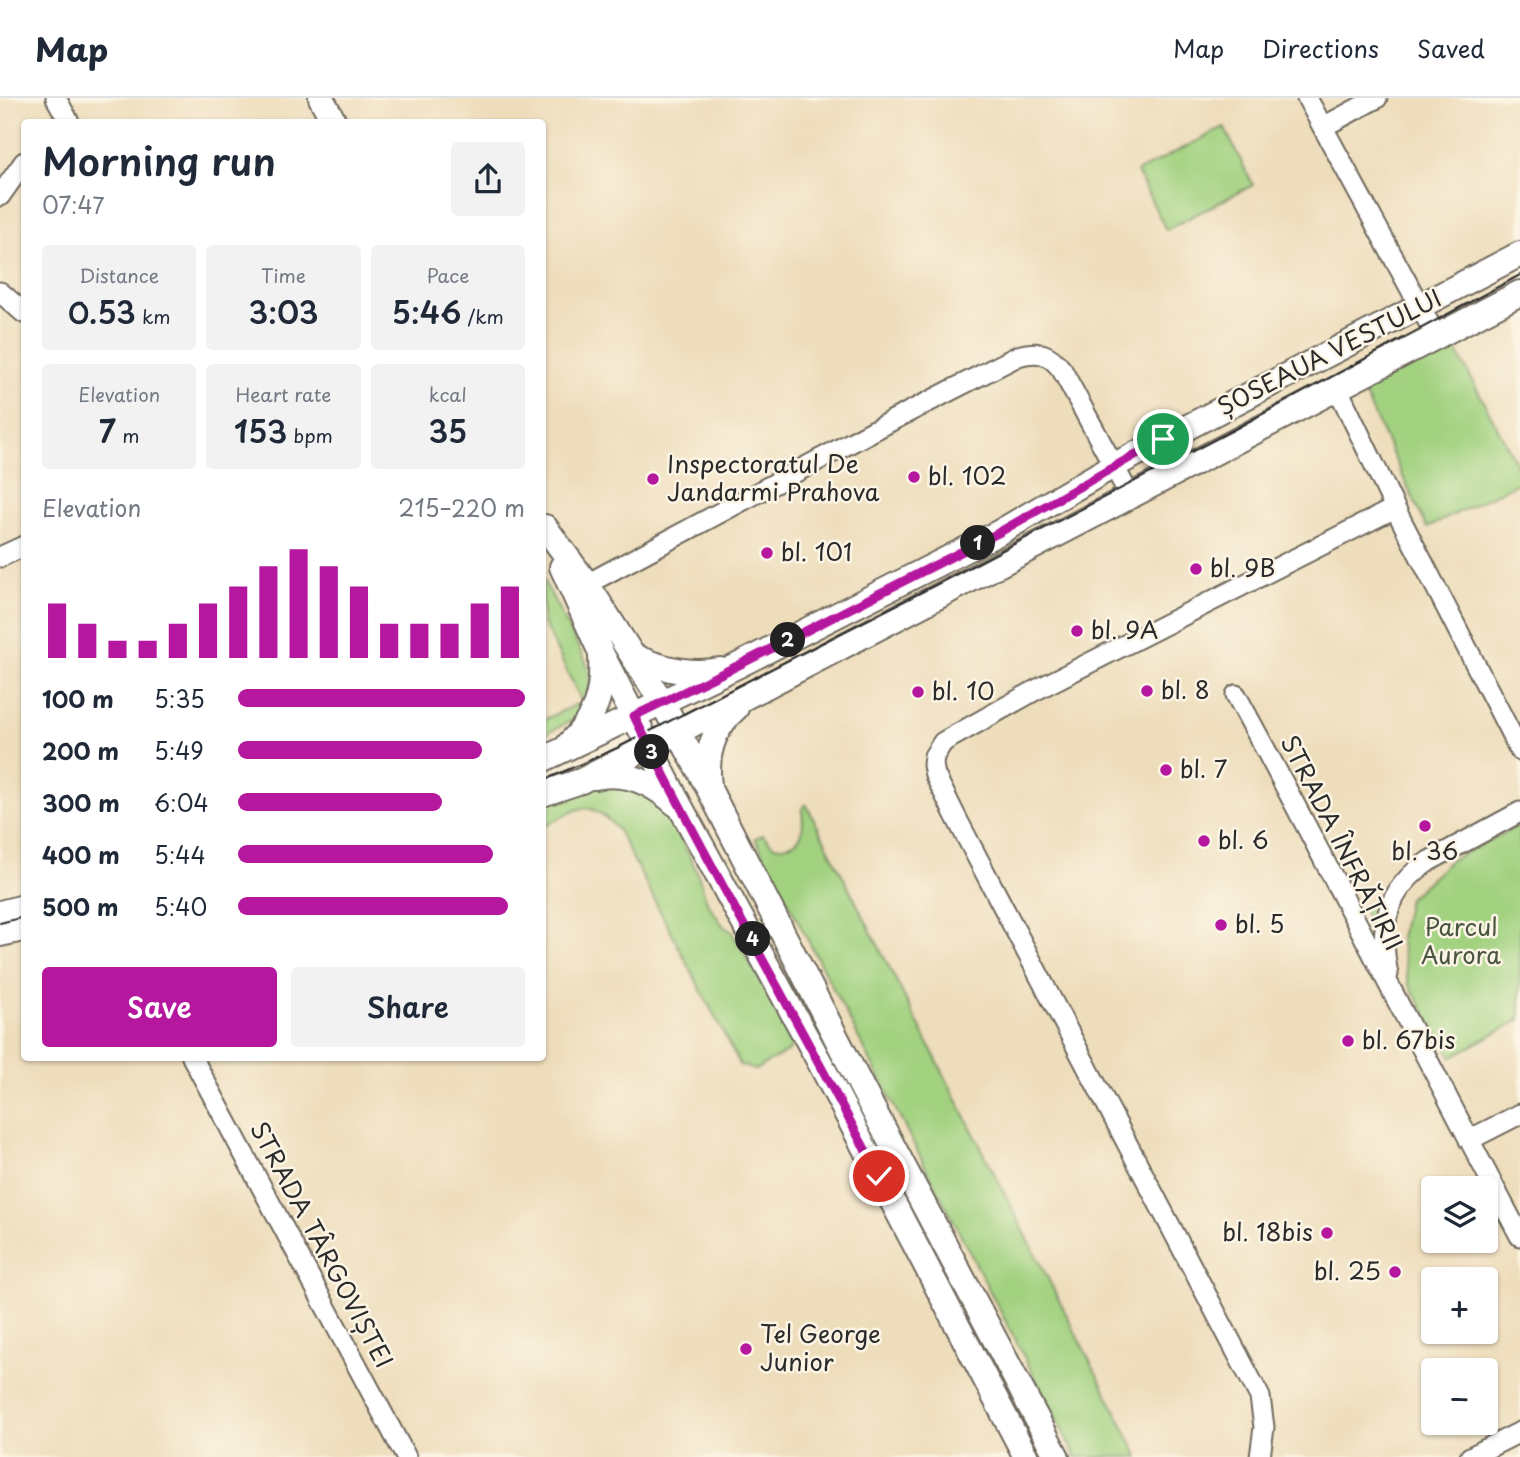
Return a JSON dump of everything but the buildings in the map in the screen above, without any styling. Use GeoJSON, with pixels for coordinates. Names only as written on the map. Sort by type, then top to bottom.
{"type":"FeatureCollection","features":[{"type":"Feature","properties":{"kind":"main road"},"geometry":{"type":"LineString","coordinates":[[321,98],[332,119]]}},
{"type":"Feature","properties":{"kind":"main road","name":"ȘOSEAUA VESTULUI"},"geometry":{"type":"LineString","coordinates":[[552,756],[737,666],[998,533],[1113,466],[1520,254]]}},
{"type":"Feature","properties":{"kind":"main road","name":"ȘOSEAUA VESTULUI"},"geometry":{"type":"LineString","coordinates":[[546,793],[581,781],[649,747],[1520,293]]}},
{"type":"Feature","properties":{"kind":"main road"},"geometry":{"type":"LineString","coordinates":[[546,527],[587,584],[662,702],[1057,1457]]}},
{"type":"Feature","properties":{"kind":"main road"},"geometry":{"type":"LineString","coordinates":[[546,529],[601,653],[649,747],[818,1059],[1027,1457]]}},
{"type":"Feature","properties":{"kind":"main road"},"geometry":{"type":"LineString","coordinates":[[552,756],[580,733],[600,699],[601,653]]}},
{"type":"Feature","properties":{"kind":"main road"},"geometry":{"type":"LineString","coordinates":[[633,656],[664,668],[681,671],[709,672],[737,666]]}},
{"type":"Feature","properties":{"kind":"main road"},"geometry":{"type":"LineString","coordinates":[[709,789],[708,753],[714,736],[729,714],[750,695]]}},
{"type":"Feature","properties":{"kind":"main road"},"geometry":{"type":"LineString","coordinates":[[581,781],[600,776],[639,779],[662,791],[681,808]]}},
{"type":"Feature","properties":{"kind":"main road"},"geometry":{"type":"LineString","coordinates":[[0,912],[21,908]]}},
{"type":"Feature","properties":{"kind":"main road"},"geometry":{"type":"LineString","coordinates":[[0,934],[21,930]]}},
{"type":"Feature","properties":{"kind":"street"},"geometry":{"type":"LineString","coordinates":[[1307,98],[1436,336]]}},
{"type":"Feature","properties":{"kind":"street"},"geometry":{"type":"LineString","coordinates":[[1323,127],[1377,98]]}},
{"type":"Feature","properties":{"kind":"street"},"geometry":{"type":"LineString","coordinates":[[0,196],[21,166]]}},
{"type":"Feature","properties":{"kind":"street"},"geometry":{"type":"LineString","coordinates":[[0,292],[21,310]]}},
{"type":"Feature","properties":{"kind":"street"},"geometry":{"type":"LineString","coordinates":[[587,584],[1018,356],[1039,351],[1054,358],[1062,370],[1130,496]]}},
{"type":"Feature","properties":{"kind":"street"},"geometry":{"type":"LineString","coordinates":[[1337,387],[1395,508],[1520,751]]}},
{"type":"Feature","properties":{"kind":"street"},"geometry":{"type":"LineString","coordinates":[[1260,1457],[1264,1427],[1260,1397],[957,819],[935,775],[934,756],[943,742],[1034,691],[1395,508]]}},
{"type":"Feature","properties":{"kind":"street"},"geometry":{"type":"LineString","coordinates":[[0,557],[21,547]]}},
{"type":"Feature","properties":{"kind":"street","name":"STRADA ÎNFRĂȚIRII"},"geometry":{"type":"LineString","coordinates":[[1236,695],[1520,1236]]}},
{"type":"Feature","properties":{"kind":"street"},"geometry":{"type":"LineString","coordinates":[[1391,993],[1386,964],[1385,932],[1393,897],[1401,885],[1415,870],[1429,861],[1520,813]]}},
{"type":"Feature","properties":{"kind":"street","name":"STRADA TÂRGOVIȘTEI"},"geometry":{"type":"LineString","coordinates":[[194,1061],[407,1457]]}},
{"type":"Feature","properties":{"kind":"street"},"geometry":{"type":"LineString","coordinates":[[1469,1140],[1520,1114]]}},
{"type":"Feature","properties":{"kind":"street"},"geometry":{"type":"LineString","coordinates":[[1470,1457],[1520,1432]]}},
{"type":"Feature","properties":{"kind":"green space"},"geometry":{"type":"Polygon","coordinates":[[[1224,127],[1253,185],[1166,230],[1137,172],[1224,127]]]}},
{"type":"Feature","properties":{"kind":"green space"},"geometry":{"type":"Polygon","coordinates":[[[1454,346],[1520,470],[1520,482],[1427,528],[1362,389],[1454,346]]]}},
{"type":"Feature","properties":{"kind":"green space"},"geometry":{"type":"Polygon","coordinates":[[[546,585],[592,679],[577,718],[546,734],[546,719],[582,702],[546,628],[546,585]]]}},
{"type":"Feature","properties":{"kind":"green space"},"geometry":{"type":"Polygon","coordinates":[[[624,783],[658,799],[674,824],[697,872],[707,902],[724,927],[731,931],[793,1037],[790,1050],[755,1070],[740,1065],[618,830],[607,819],[598,812],[582,809],[546,825],[546,801],[600,785],[624,783]]]}},
{"type":"Feature","properties":{"kind":"green space"},"geometry":{"type":"Polygon","coordinates":[[[806,804],[1139,1457],[1076,1457],[755,838],[763,835],[774,846],[796,842],[802,832],[802,809],[806,804]]]}},
{"type":"Feature","properties":{"kind":"green space","name":"Parcul Aurora"},"geometry":{"type":"Polygon","coordinates":[[[1520,825],[1520,1020],[1451,1057],[1409,985],[1400,938],[1408,899],[1451,860],[1520,825]]]}},
{"type":"Feature","properties":{"kind":"green space"},"geometry":{"type":"Polygon","coordinates":[[[1390,895],[1379,913],[1374,935],[1362,907],[1390,895]]]}},
{"type":"Feature","properties":{"kind":"tram line"},"geometry":{"type":"LineString","coordinates":[[546,779],[617,748],[953,576],[1235,429],[1520,275]]}},
{"type":"Feature","properties":{"kind":"tram line"},"geometry":{"type":"LineString","coordinates":[[0,923],[21,918]]}},
{"type":"Feature","properties":{"kind":"place","name":"bl. 102"},"geometry":{"type":"Point","coordinates":[914,477]}},
{"type":"Feature","properties":{"kind":"place","name":"Inspectoratul De Jandarmi Prahova"},"geometry":{"type":"Point","coordinates":[653,479]}},
{"type":"Feature","properties":{"kind":"place","name":"bl. 101"},"geometry":{"type":"Point","coordinates":[767,553]}},
{"type":"Feature","properties":{"kind":"place","name":"bl. 9B"},"geometry":{"type":"Point","coordinates":[1196,569]}},
{"type":"Feature","properties":{"kind":"place","name":"bl. 9A"},"geometry":{"type":"Point","coordinates":[1077,631]}},
{"type":"Feature","properties":{"kind":"place","name":"bl. 8"},"geometry":{"type":"Point","coordinates":[1147,691]}},
{"type":"Feature","properties":{"kind":"place","name":"bl. 10"},"geometry":{"type":"Point","coordinates":[918,692]}},
{"type":"Feature","properties":{"kind":"place","name":"bl. 7"},"geometry":{"type":"Point","coordinates":[1166,770]}},
{"type":"Feature","properties":{"kind":"place","name":"bl. 36"},"geometry":{"type":"Point","coordinates":[1425,826]}},
{"type":"Feature","properties":{"kind":"place","name":"bl. 6"},"geometry":{"type":"Point","coordinates":[1204,841]}},
{"type":"Feature","properties":{"kind":"place","name":"bl. 5"},"geometry":{"type":"Point","coordinates":[1221,925]}},
{"type":"Feature","properties":{"kind":"place","name":"bl. 67bis"},"geometry":{"type":"Point","coordinates":[1348,1041]}},
{"type":"Feature","properties":{"kind":"place","name":"bl. 18bis"},"geometry":{"type":"Point","coordinates":[1327,1233]}},
{"type":"Feature","properties":{"kind":"place","name":"bl. 25"},"geometry":{"type":"Point","coordinates":[1395,1272]}},
{"type":"Feature","properties":{"kind":"place","name":"Tel George Junior"},"geometry":{"type":"Point","coordinates":[746,1349]}},
{"type":"Feature","properties":{"kind":"route"},"geometry":{"type":"LineString","coordinates":[[879,1176],[634,716],[998,533],[1163,439]]}}]}
